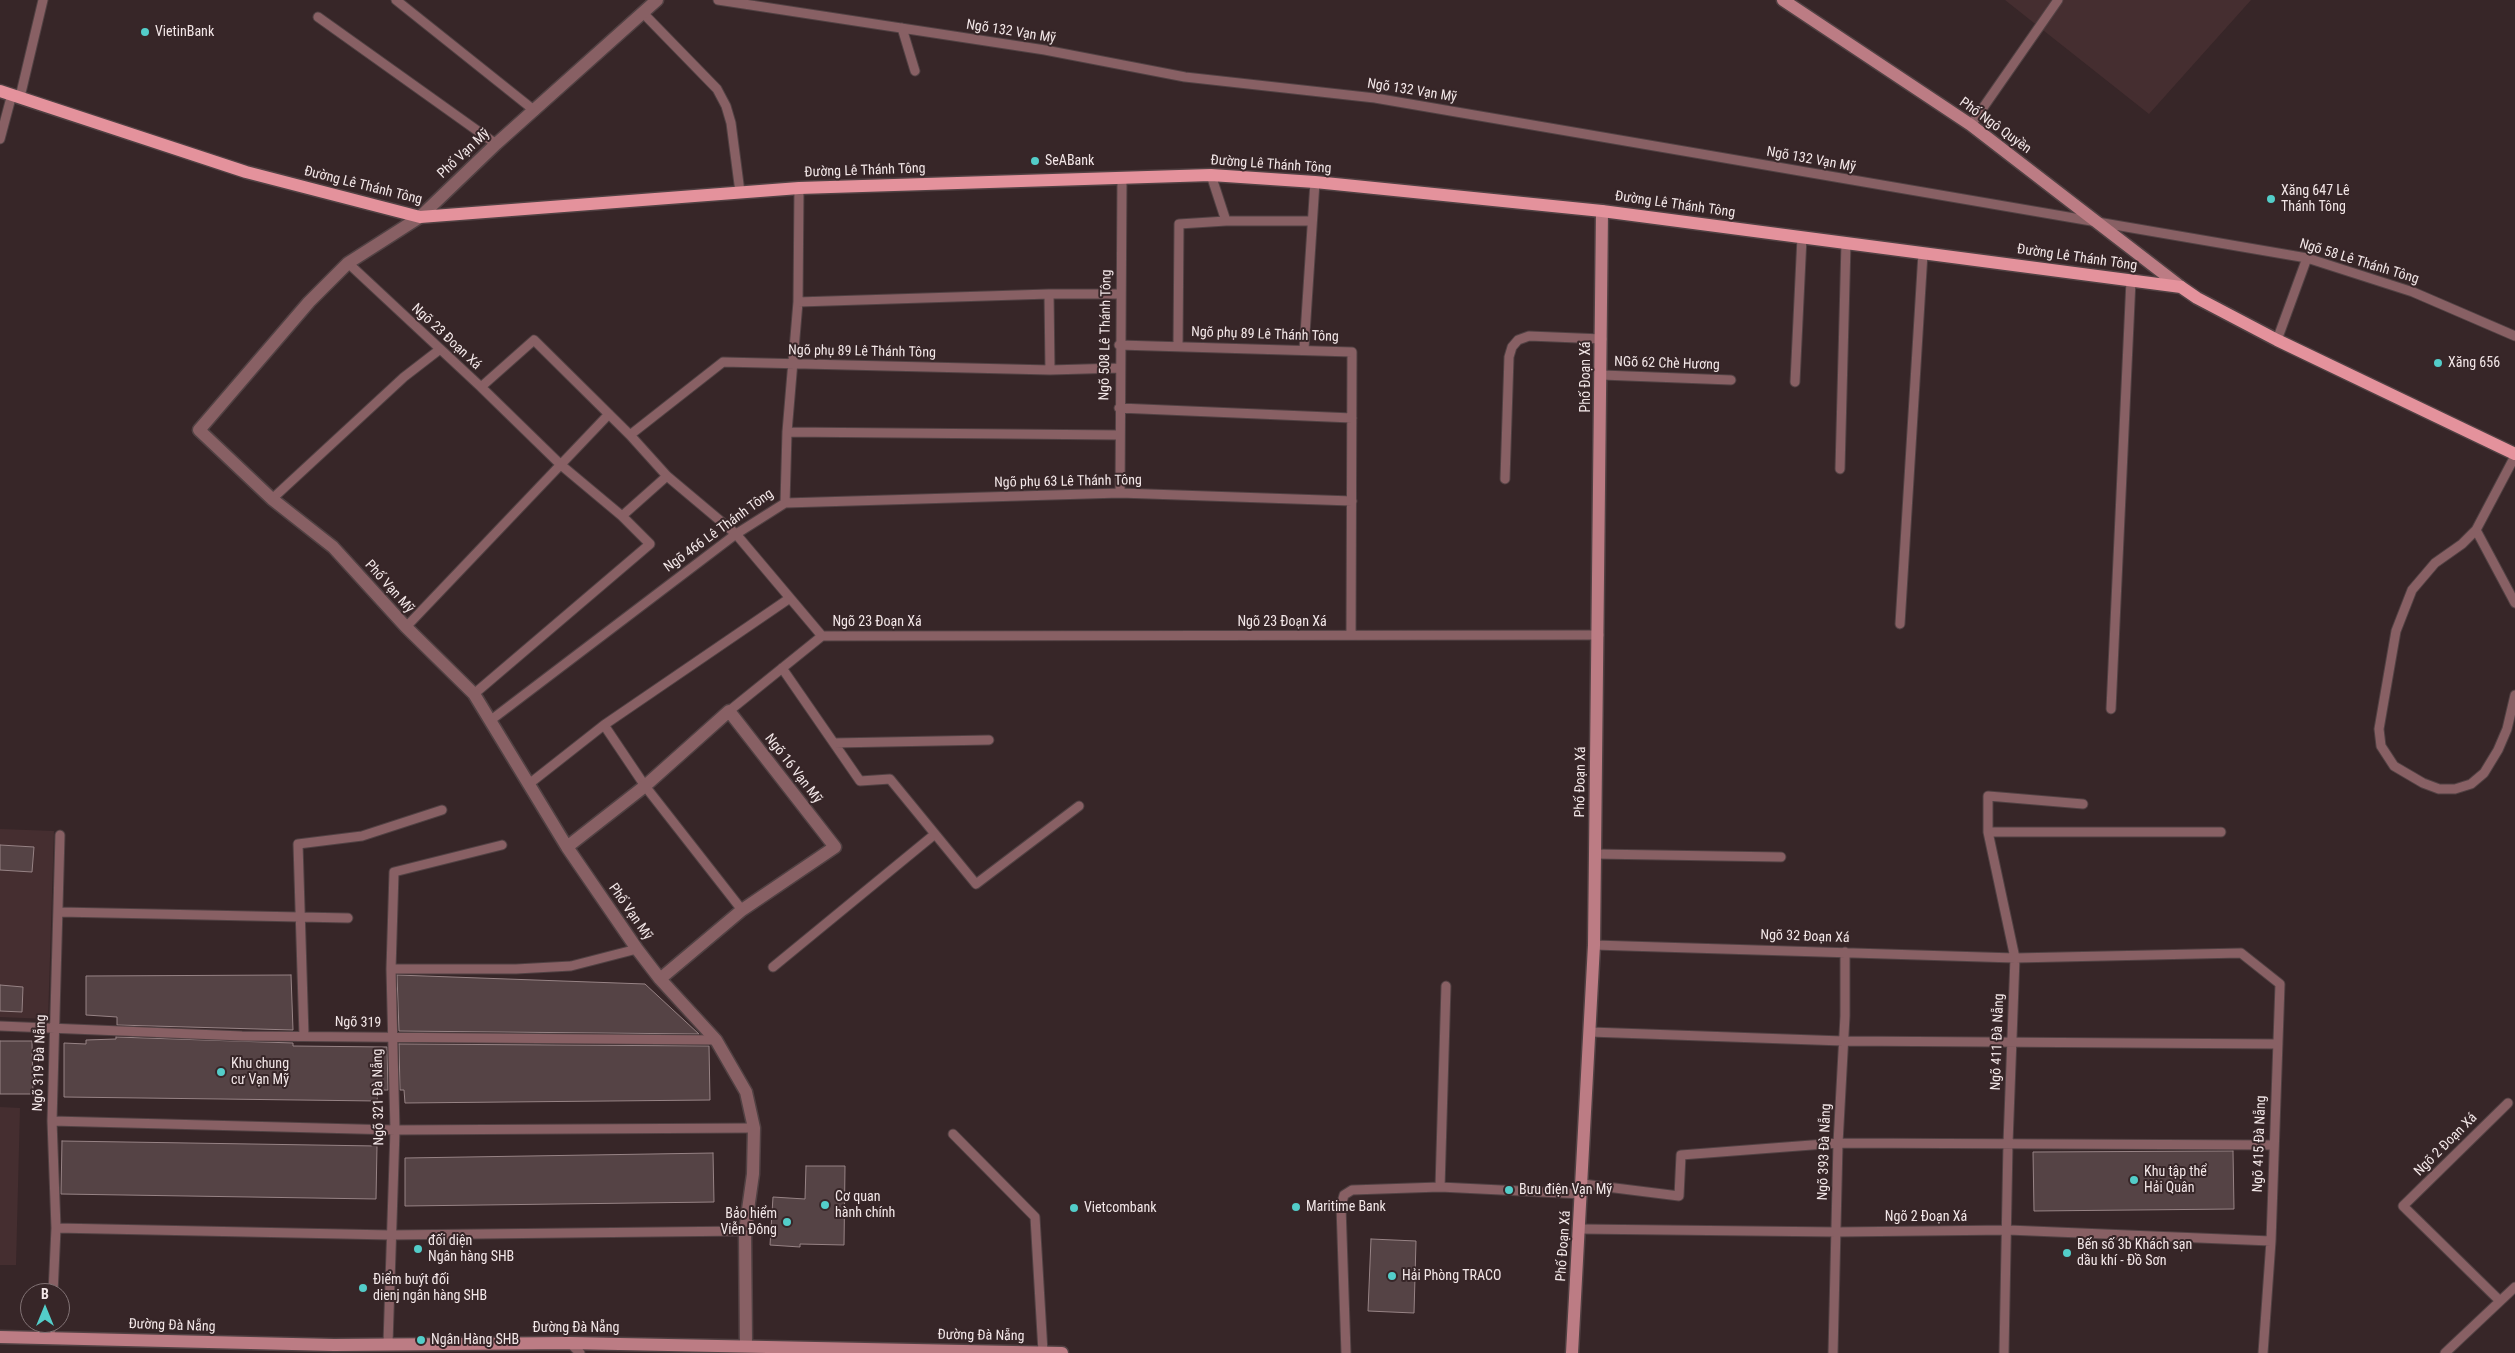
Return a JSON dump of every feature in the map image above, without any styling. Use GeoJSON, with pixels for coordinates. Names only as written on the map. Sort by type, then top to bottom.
{"type":"FeatureCollection","features":[{"type":"Feature","properties":{"kind":"main road","name":"Đường Lê Thánh Tông"},"geometry":{"type":"LineString","coordinates":[[11,94],[246,172],[420,217],[799,188],[1212,175],[1315,182],[1602,210],[2182,287],[2277,340],[2515,455]]}},
{"type":"Feature","properties":{"kind":"street","name":"Phố Vạn Mỹ"},"geometry":{"type":"LineString","coordinates":[[657,0],[496,144],[420,217],[348,263],[309,302],[199,430],[272,499],[332,547],[406,628],[474,694],[567,847],[637,949],[660,979],[716,1040],[746,1092],[754,1128],[753,1174],[745,1231],[746,1346]]}},
{"type":"Feature","properties":{"kind":"street","name":"Phố Ngô Quyền"},"geometry":{"type":"LineString","coordinates":[[1783,0],[1970,125],[2182,287]]}},
{"type":"Feature","properties":{"kind":"street","name":"Phố Đoạn Xá"},"geometry":{"type":"LineString","coordinates":[[1572,1353],[1594,945],[1602,375],[1602,210]]}},
{"type":"Feature","properties":{"kind":"street"},"geometry":{"type":"LineString","coordinates":[[567,847],[645,786],[729,711]]}},
{"type":"Feature","properties":{"kind":"street","name":"Ngõ 16 Vạn Mỹ"},"geometry":{"type":"LineString","coordinates":[[660,979],[742,910],[834,847],[729,711]]}},
{"type":"Feature","properties":{"kind":"street","name":"Đường Đà Nẵng"},"geometry":{"type":"LineString","coordinates":[[0,1337],[334,1349],[388,1343],[469,1348],[570,1343],[1062,1353]]}},
{"type":"Feature","properties":{"kind":"lane"},"geometry":{"type":"LineString","coordinates":[[0,138],[11,94],[43,0]]}},
{"type":"Feature","properties":{"kind":"lane"},"geometry":{"type":"LineString","coordinates":[[396,0],[535,111]]}},
{"type":"Feature","properties":{"kind":"lane","name":"Ngõ 132 Vạn Mỹ"},"geometry":{"type":"LineString","coordinates":[[718,0],[1044,50],[1185,77],[1375,98],[2100,224]]}},
{"type":"Feature","properties":{"kind":"lane"},"geometry":{"type":"LineString","coordinates":[[1970,125],[2058,0]]}},
{"type":"Feature","properties":{"kind":"lane"},"geometry":{"type":"LineString","coordinates":[[642,13],[717,88],[726,106],[731,123],[740,192]]}},
{"type":"Feature","properties":{"kind":"lane"},"geometry":{"type":"LineString","coordinates":[[318,17],[496,144]]}},
{"type":"Feature","properties":{"kind":"lane"},"geometry":{"type":"LineString","coordinates":[[902,28],[915,71]]}},
{"type":"Feature","properties":{"kind":"lane"},"geometry":{"type":"LineString","coordinates":[[1212,175],[1226,221]]}},
{"type":"Feature","properties":{"kind":"lane","name":"Ngõ 508 Lê Thánh Tông"},"geometry":{"type":"LineString","coordinates":[[1120,493],[1119,345],[1122,178]]}},
{"type":"Feature","properties":{"kind":"lane"},"geometry":{"type":"LineString","coordinates":[[1304,349],[1315,182]]}},
{"type":"Feature","properties":{"kind":"lane","name":"Ngõ 466 Lê Thánh Tông"},"geometry":{"type":"LineString","coordinates":[[491,720],[736,534],[785,503],[791,365],[798,302],[799,188]]}},
{"type":"Feature","properties":{"kind":"lane"},"geometry":{"type":"LineString","coordinates":[[1178,346],[1179,224],[1226,221],[1312,221]]}},
{"type":"Feature","properties":{"kind":"lane","name":"Ngõ 58 Lê Thánh Tông"},"geometry":{"type":"LineString","coordinates":[[2100,224],[2307,258],[2413,292],[2515,336]]}},
{"type":"Feature","properties":{"kind":"lane"},"geometry":{"type":"LineString","coordinates":[[1795,382],[1802,237]]}},
{"type":"Feature","properties":{"kind":"lane"},"geometry":{"type":"LineString","coordinates":[[1840,469],[1846,243]]}},
{"type":"Feature","properties":{"kind":"lane"},"geometry":{"type":"LineString","coordinates":[[1900,624],[1922,253]]}},
{"type":"Feature","properties":{"kind":"lane"},"geometry":{"type":"LineString","coordinates":[[2277,340],[2307,258]]}},
{"type":"Feature","properties":{"kind":"lane","name":"Ngõ 23 Đoạn Xá"},"geometry":{"type":"LineString","coordinates":[[348,263],[481,388],[534,340],[630,435],[667,476],[736,534],[822,636],[1599,635]]}},
{"type":"Feature","properties":{"kind":"lane"},"geometry":{"type":"LineString","coordinates":[[2110,709],[2131,280]]}},
{"type":"Feature","properties":{"kind":"lane"},"geometry":{"type":"LineString","coordinates":[[1049,294],[1050,370]]}},
{"type":"Feature","properties":{"kind":"lane"},"geometry":{"type":"LineString","coordinates":[[798,302],[1049,294],[1120,294]]}},
{"type":"Feature","properties":{"kind":"lane"},"geometry":{"type":"LineString","coordinates":[[1505,479],[1509,356],[1512,347],[1518,340],[1529,336],[1602,339]]}},
{"type":"Feature","properties":{"kind":"lane","name":"Ngõ phụ 89 Lê Thánh Tông"},"geometry":{"type":"LineString","coordinates":[[1119,345],[1304,349],[1352,352],[1351,635]]}},
{"type":"Feature","properties":{"kind":"lane"},"geometry":{"type":"LineString","coordinates":[[272,499],[404,377],[439,350]]}},
{"type":"Feature","properties":{"kind":"lane","name":"Ngõ phụ 89 Lê Thánh Tông"},"geometry":{"type":"LineString","coordinates":[[630,435],[723,362],[1050,370],[1119,368]]}},
{"type":"Feature","properties":{"kind":"lane","name":"NGõ 62 Chè Hương"},"geometry":{"type":"LineString","coordinates":[[1602,375],[1731,380]]}},
{"type":"Feature","properties":{"kind":"lane"},"geometry":{"type":"LineString","coordinates":[[474,694],[650,544],[622,516],[561,465],[481,388]]}},
{"type":"Feature","properties":{"kind":"lane"},"geometry":{"type":"LineString","coordinates":[[1119,408],[1352,418]]}},
{"type":"Feature","properties":{"kind":"lane"},"geometry":{"type":"LineString","coordinates":[[406,628],[609,414]]}},
{"type":"Feature","properties":{"kind":"lane"},"geometry":{"type":"LineString","coordinates":[[787,432],[1120,435]]}},
{"type":"Feature","properties":{"kind":"lane"},"geometry":{"type":"LineString","coordinates":[[2515,455],[2476,530],[2462,544],[2435,563],[2412,590],[2396,631],[2379,729],[2381,746],[2394,766],[2407,776],[2423,783],[2440,789],[2455,789],[2471,784],[2484,772],[2498,750],[2507,729],[2515,695]]}},
{"type":"Feature","properties":{"kind":"lane"},"geometry":{"type":"LineString","coordinates":[[622,516],[667,476]]}},
{"type":"Feature","properties":{"kind":"lane","name":"Ngõ phụ 63 Lê Thánh Tông"},"geometry":{"type":"LineString","coordinates":[[785,503],[1120,493],[1352,501]]}},
{"type":"Feature","properties":{"kind":"lane"},"geometry":{"type":"LineString","coordinates":[[2476,530],[2515,603]]}},
{"type":"Feature","properties":{"kind":"lane"},"geometry":{"type":"LineString","coordinates":[[528,784],[604,725],[790,598]]}},
{"type":"Feature","properties":{"kind":"lane"},"geometry":{"type":"LineString","coordinates":[[729,711],[822,636]]}},
{"type":"Feature","properties":{"kind":"lane"},"geometry":{"type":"LineString","coordinates":[[782,668],[860,781],[890,779],[976,884],[1079,806]]}},
{"type":"Feature","properties":{"kind":"lane"},"geometry":{"type":"LineString","coordinates":[[604,725],[645,786],[742,910]]}},
{"type":"Feature","properties":{"kind":"lane"},"geometry":{"type":"LineString","coordinates":[[834,743],[989,740]]}},
{"type":"Feature","properties":{"kind":"lane","name":"Ngõ 411 Đà Nẵng"},"geometry":{"type":"LineString","coordinates":[[2004,1353],[2014,958],[1988,832],[1988,796],[2083,804]]}},
{"type":"Feature","properties":{"kind":"lane"},"geometry":{"type":"LineString","coordinates":[[304,1036],[298,844],[362,836],[442,810]]}},
{"type":"Feature","properties":{"kind":"lane"},"geometry":{"type":"LineString","coordinates":[[1988,832],[2221,832]]}},
{"type":"Feature","properties":{"kind":"lane"},"geometry":{"type":"LineString","coordinates":[[773,967],[935,834]]}},
{"type":"Feature","properties":{"kind":"lane","name":"Ngõ 319 Đà Nẵng"},"geometry":{"type":"LineString","coordinates":[[53,1283],[56,1228],[52,1120],[60,835]]}},
{"type":"Feature","properties":{"kind":"lane","name":"Ngõ 321 Đà Nẵng"},"geometry":{"type":"LineString","coordinates":[[388,1343],[390,1235],[395,1130],[391,969],[394,872],[502,845]]}},
{"type":"Feature","properties":{"kind":"lane"},"geometry":{"type":"LineString","coordinates":[[1594,854],[1781,857]]}},
{"type":"Feature","properties":{"kind":"lane"},"geometry":{"type":"LineString","coordinates":[[59,912],[348,918]]}},
{"type":"Feature","properties":{"kind":"lane","name":"Ngõ 32 Đoạn Xá"},"geometry":{"type":"LineString","coordinates":[[1594,945],[2014,958]]}},
{"type":"Feature","properties":{"kind":"lane"},"geometry":{"type":"LineString","coordinates":[[391,969],[516,969],[571,966],[637,949]]}},
{"type":"Feature","properties":{"kind":"lane","name":"Ngõ 393 Đà Nẵng"},"geometry":{"type":"LineString","coordinates":[[1833,1353],[1845,952]]}},
{"type":"Feature","properties":{"kind":"lane","name":"Ngõ 415 Đà Nẵng"},"geometry":{"type":"LineString","coordinates":[[2014,958],[2241,953],[2280,984],[2271,1240],[2264,1353]]}},
{"type":"Feature","properties":{"kind":"lane"},"geometry":{"type":"LineString","coordinates":[[1440,1186],[1446,986]]}},
{"type":"Feature","properties":{"kind":"lane","name":"Ngõ 319"},"geometry":{"type":"LineString","coordinates":[[0,1026],[392,1038],[716,1040]]}},
{"type":"Feature","properties":{"kind":"lane"},"geometry":{"type":"LineString","coordinates":[[1590,1032],[1843,1040],[2278,1044]]}},
{"type":"Feature","properties":{"kind":"lane","name":"Ngõ 2 Đoạn Xá"},"geometry":{"type":"LineString","coordinates":[[2500,1301],[2403,1206],[2508,1103]]}},
{"type":"Feature","properties":{"kind":"lane"},"geometry":{"type":"LineString","coordinates":[[52,1120],[395,1130],[754,1128]]}},
{"type":"Feature","properties":{"kind":"lane"},"geometry":{"type":"LineString","coordinates":[[953,1134],[1035,1217],[1043,1352]]}},
{"type":"Feature","properties":{"kind":"lane"},"geometry":{"type":"LineString","coordinates":[[1346,1353],[1341,1206],[1344,1195],[1352,1190],[1440,1186],[1582,1189],[1679,1196],[1681,1155],[1838,1143],[2273,1145]]}},
{"type":"Feature","properties":{"kind":"lane"},"geometry":{"type":"LineString","coordinates":[[56,1228],[390,1235],[745,1231]]}},
{"type":"Feature","properties":{"kind":"lane","name":"Ngõ 2 Đoạn Xá"},"geometry":{"type":"LineString","coordinates":[[1580,1229],[1837,1232],[2008,1230],[2271,1240]]}},
{"type":"Feature","properties":{"kind":"lane"},"geometry":{"type":"LineString","coordinates":[[2445,1353],[2515,1287]]}},
{"type":"Feature","properties":{"kind":"lane"},"geometry":{"type":"LineString","coordinates":[[50,1333],[50,1338]]}},
{"type":"Feature","properties":{"kind":"lane"},"geometry":{"type":"LineString","coordinates":[[570,1343],[580,1353]]}},
{"type":"Feature","properties":{"kind":"shaded area"},"geometry":{"type":"Polygon","coordinates":[[[2005,0],[2251,0],[2149,114],[2005,0]]]}},
{"type":"Feature","properties":{"kind":"shaded area"},"geometry":{"type":"Polygon","coordinates":[[[0,829],[54,831],[48,1019],[0,1017],[0,829]]]}},
{"type":"Feature","properties":{"kind":"shaded area"},"geometry":{"type":"Polygon","coordinates":[[[0,1107],[20,1108],[16,1265],[0,1265],[0,1107]]]}},
{"type":"Feature","properties":{"kind":"building"},"geometry":{"type":"Polygon","coordinates":[[[0,845],[34,847],[32,872],[0,870],[0,845]]]}},
{"type":"Feature","properties":{"kind":"building","name":"Khu chung cư Vạn Mỹ"},"geometry":{"type":"Polygon","coordinates":[[[291,975],[293,1030],[117,1025],[117,1017],[86,1015],[86,976],[291,975]]]}},
{"type":"Feature","properties":{"kind":"building"},"geometry":{"type":"Polygon","coordinates":[[[397,975],[645,984],[699,1034],[399,1031],[397,975]]]}},
{"type":"Feature","properties":{"kind":"building"},"geometry":{"type":"Polygon","coordinates":[[[0,985],[23,987],[22,1012],[0,1011],[0,985]]]}},
{"type":"Feature","properties":{"kind":"building","name":"Khu chung cư Vạn Mỹ"},"geometry":{"type":"Polygon","coordinates":[[[116,1037],[293,1043],[293,1046],[387,1047],[388,1090],[378,1090],[377,1101],[64,1097],[64,1043],[86,1044],[86,1040],[116,1039],[116,1037]]]}},
{"type":"Feature","properties":{"kind":"building"},"geometry":{"type":"Polygon","coordinates":[[[0,1041],[32,1041],[33,1094],[0,1094],[0,1041]]]}},
{"type":"Feature","properties":{"kind":"building"},"geometry":{"type":"Polygon","coordinates":[[[399,1044],[709,1046],[710,1100],[405,1103],[404,1090],[400,1090],[399,1044]]]}},
{"type":"Feature","properties":{"kind":"building"},"geometry":{"type":"Polygon","coordinates":[[[62,1141],[377,1146],[376,1199],[61,1194],[62,1141]]]}},
{"type":"Feature","properties":{"kind":"building","name":"Khu tập thể Hải Quân"},"geometry":{"type":"Polygon","coordinates":[[[2233,1151],[2234,1209],[2034,1211],[2033,1152],[2233,1151]]]}},
{"type":"Feature","properties":{"kind":"building"},"geometry":{"type":"Polygon","coordinates":[[[713,1153],[714,1202],[405,1206],[405,1158],[713,1153]]]}},
{"type":"Feature","properties":{"kind":"building","name":"Cơ quan hành chính"},"geometry":{"type":"Polygon","coordinates":[[[806,1166],[845,1166],[844,1245],[800,1244],[800,1247],[770,1245],[773,1197],[805,1199],[806,1166]]]}},
{"type":"Feature","properties":{"kind":"building","name":"Hải Phòng TRACO"},"geometry":{"type":"Polygon","coordinates":[[[1371,1239],[1416,1241],[1414,1313],[1368,1311],[1371,1239]]]}},
{"type":"Feature","properties":{"kind":"place","name":"VietinBank"},"geometry":{"type":"Point","coordinates":[145,32]}},
{"type":"Feature","properties":{"kind":"place","name":"SeABank"},"geometry":{"type":"Point","coordinates":[1035,161]}},
{"type":"Feature","properties":{"kind":"place","name":"Xăng 647 Lê Thánh Tông"},"geometry":{"type":"Point","coordinates":[2271,199]}},
{"type":"Feature","properties":{"kind":"place","name":"Xăng 656"},"geometry":{"type":"Point","coordinates":[2438,363]}},
{"type":"Feature","properties":{"kind":"place","name":"Khu chung cư Vạn Mỹ"},"geometry":{"type":"Point","coordinates":[221,1072]}},
{"type":"Feature","properties":{"kind":"place","name":"Khu tập thể Hải Quân"},"geometry":{"type":"Point","coordinates":[2134,1180]}},
{"type":"Feature","properties":{"kind":"place","name":"Bưu điện Vạn Mỹ"},"geometry":{"type":"Point","coordinates":[1509,1190]}},
{"type":"Feature","properties":{"kind":"place","name":"Cơ quan hành chính"},"geometry":{"type":"Point","coordinates":[825,1205]}},
{"type":"Feature","properties":{"kind":"place","name":"Maritime Bank"},"geometry":{"type":"Point","coordinates":[1296,1207]}},
{"type":"Feature","properties":{"kind":"place","name":"Vietcombank"},"geometry":{"type":"Point","coordinates":[1074,1208]}},
{"type":"Feature","properties":{"kind":"place","name":"Bảo hiểm Viễn Đông"},"geometry":{"type":"Point","coordinates":[787,1222]}},
{"type":"Feature","properties":{"kind":"place","name":"đối diện Ngân hàng SHB"},"geometry":{"type":"Point","coordinates":[418,1249]}},
{"type":"Feature","properties":{"kind":"place","name":"Bến số 3b Khách sạn dầu khí - Đồ Sơn"},"geometry":{"type":"Point","coordinates":[2067,1253]}},
{"type":"Feature","properties":{"kind":"place","name":"Hải Phòng TRACO"},"geometry":{"type":"Point","coordinates":[1392,1276]}},
{"type":"Feature","properties":{"kind":"place","name":"Điểm buýt đối dienj ngân hàng SHB"},"geometry":{"type":"Point","coordinates":[363,1288]}},
{"type":"Feature","properties":{"kind":"place","name":"Ngân Hàng SHB"},"geometry":{"type":"Point","coordinates":[421,1340]}}]}
